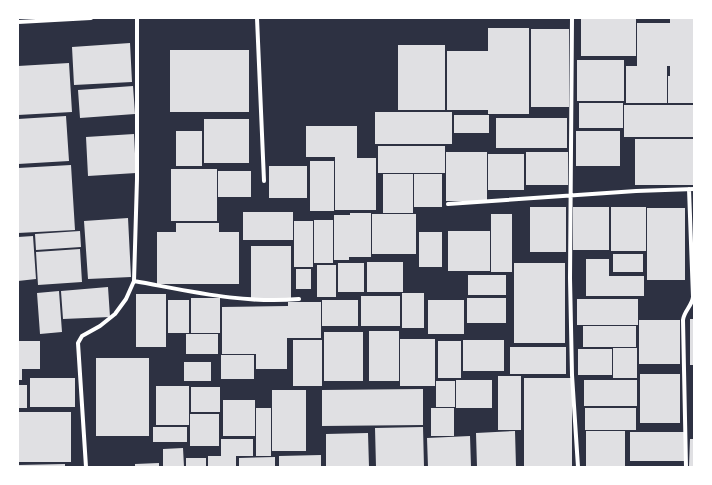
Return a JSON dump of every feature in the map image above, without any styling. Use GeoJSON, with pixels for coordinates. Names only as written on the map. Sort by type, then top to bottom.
{"type":"FeatureCollection","features":[{"type":"Feature","properties":{"kind":"street"},"geometry":{"type":"LineString","coordinates":[[18,22],[91,18]]}},
{"type":"Feature","properties":{"kind":"street"},"geometry":{"type":"LineString","coordinates":[[86,467],[78,343],[82,336],[112,317],[126,299],[134,281],[137,179],[137,18]]}},
{"type":"Feature","properties":{"kind":"street"},"geometry":{"type":"LineString","coordinates":[[257,18],[264,181]]}},
{"type":"Feature","properties":{"kind":"street"},"geometry":{"type":"LineString","coordinates":[[572,18],[571,334],[578,467]]}},
{"type":"Feature","properties":{"kind":"street"},"geometry":{"type":"LineString","coordinates":[[686,467],[683,320],[685,312],[692,303],[693,297],[688,189]]}},
{"type":"Feature","properties":{"kind":"street"},"geometry":{"type":"LineString","coordinates":[[448,204],[571,195],[694,189]]}},
{"type":"Feature","properties":{"kind":"street"},"geometry":{"type":"LineString","coordinates":[[134,281],[240,300],[272,302],[299,299]]}},
{"type":"Feature","properties":{"kind":"building"},"geometry":{"type":"Polygon","coordinates":[[[581,18],[636,18],[636,56],[581,56],[581,18]]]}},
{"type":"Feature","properties":{"kind":"building"},"geometry":{"type":"Polygon","coordinates":[[[670,18],[694,18],[694,103],[668,103],[668,76],[670,76],[670,66],[667,66],[667,103],[626,103],[626,66],[637,66],[637,23],[670,23],[670,18]]]}},
{"type":"Feature","properties":{"kind":"building"},"geometry":{"type":"Polygon","coordinates":[[[488,28],[529,28],[529,114],[488,114],[488,110],[447,110],[447,51],[488,51],[488,28]]]}},
{"type":"Feature","properties":{"kind":"building"},"geometry":{"type":"Polygon","coordinates":[[[531,29],[569,29],[569,107],[531,107],[531,29]]]}},
{"type":"Feature","properties":{"kind":"building"},"geometry":{"type":"Polygon","coordinates":[[[130,43],[132,82],[74,85],[72,47],[130,43]]]}},
{"type":"Feature","properties":{"kind":"building"},"geometry":{"type":"Polygon","coordinates":[[[398,45],[445,45],[445,110],[398,110],[398,45]]]}},
{"type":"Feature","properties":{"kind":"building"},"geometry":{"type":"Polygon","coordinates":[[[170,50],[249,50],[249,112],[170,112],[170,50]]]}},
{"type":"Feature","properties":{"kind":"building"},"geometry":{"type":"Polygon","coordinates":[[[577,60],[624,60],[624,101],[577,101],[577,60]]]}},
{"type":"Feature","properties":{"kind":"building"},"geometry":{"type":"Polygon","coordinates":[[[69,63],[72,112],[18,115],[18,66],[69,63]]]}},
{"type":"Feature","properties":{"kind":"building"},"geometry":{"type":"Polygon","coordinates":[[[133,86],[135,114],[80,118],[78,90],[133,86]]]}},
{"type":"Feature","properties":{"kind":"building"},"geometry":{"type":"Polygon","coordinates":[[[579,103],[623,103],[623,128],[579,128],[579,103]]]}},
{"type":"Feature","properties":{"kind":"building"},"geometry":{"type":"Polygon","coordinates":[[[624,105],[694,105],[694,137],[624,137],[624,105]]]}},
{"type":"Feature","properties":{"kind":"building"},"geometry":{"type":"Polygon","coordinates":[[[375,112],[452,112],[452,144],[375,144],[375,112]]]}},
{"type":"Feature","properties":{"kind":"building"},"geometry":{"type":"Polygon","coordinates":[[[454,115],[489,115],[489,133],[454,133],[454,115]]]}},
{"type":"Feature","properties":{"kind":"building"},"geometry":{"type":"Polygon","coordinates":[[[66,116],[69,161],[18,164],[18,119],[66,116]]]}},
{"type":"Feature","properties":{"kind":"building"},"geometry":{"type":"Polygon","coordinates":[[[496,118],[567,118],[567,148],[496,148],[496,118]]]}},
{"type":"Feature","properties":{"kind":"building"},"geometry":{"type":"Polygon","coordinates":[[[204,119],[249,119],[249,163],[204,163],[204,119]]]}},
{"type":"Feature","properties":{"kind":"building"},"geometry":{"type":"Polygon","coordinates":[[[306,126],[357,126],[357,158],[376,158],[376,210],[335,210],[335,157],[306,157],[306,126]]]}},
{"type":"Feature","properties":{"kind":"building"},"geometry":{"type":"Polygon","coordinates":[[[176,131],[202,131],[202,166],[176,166],[176,131]]]}},
{"type":"Feature","properties":{"kind":"building"},"geometry":{"type":"Polygon","coordinates":[[[576,131],[620,131],[620,166],[576,166],[576,131]]]}},
{"type":"Feature","properties":{"kind":"building"},"geometry":{"type":"Polygon","coordinates":[[[134,134],[136,173],[88,176],[86,137],[134,134]]]}},
{"type":"Feature","properties":{"kind":"building"},"geometry":{"type":"Polygon","coordinates":[[[635,139],[694,139],[694,185],[635,185],[635,139]]]}},
{"type":"Feature","properties":{"kind":"building"},"geometry":{"type":"Polygon","coordinates":[[[378,146],[445,146],[445,173],[378,173],[378,146]]]}},
{"type":"Feature","properties":{"kind":"building"},"geometry":{"type":"Polygon","coordinates":[[[446,152],[487,152],[487,201],[446,201],[446,152]]]}},
{"type":"Feature","properties":{"kind":"building"},"geometry":{"type":"Polygon","coordinates":[[[526,152],[568,152],[568,185],[526,185],[526,152]]]}},
{"type":"Feature","properties":{"kind":"building"},"geometry":{"type":"Polygon","coordinates":[[[488,154],[524,154],[524,190],[488,190],[488,154]]]}},
{"type":"Feature","properties":{"kind":"building"},"geometry":{"type":"Polygon","coordinates":[[[310,161],[334,161],[334,211],[310,211],[310,161]]]}},
{"type":"Feature","properties":{"kind":"building"},"geometry":{"type":"Polygon","coordinates":[[[71,165],[75,230],[18,233],[18,168],[71,165]]]}},
{"type":"Feature","properties":{"kind":"building"},"geometry":{"type":"Polygon","coordinates":[[[269,166],[307,166],[307,198],[269,198],[269,166]]]}},
{"type":"Feature","properties":{"kind":"building"},"geometry":{"type":"Polygon","coordinates":[[[171,169],[217,169],[217,221],[171,221],[171,169]]]}},
{"type":"Feature","properties":{"kind":"building"},"geometry":{"type":"Polygon","coordinates":[[[218,171],[251,171],[251,197],[218,197],[218,171]]]}},
{"type":"Feature","properties":{"kind":"building"},"geometry":{"type":"Polygon","coordinates":[[[383,174],[413,174],[413,213],[383,213],[383,174]]]}},
{"type":"Feature","properties":{"kind":"building"},"geometry":{"type":"Polygon","coordinates":[[[414,174],[442,174],[442,207],[414,207],[414,174]]]}},
{"type":"Feature","properties":{"kind":"building"},"geometry":{"type":"Polygon","coordinates":[[[530,207],[566,207],[566,252],[530,252],[530,207]]]}},
{"type":"Feature","properties":{"kind":"building"},"geometry":{"type":"Polygon","coordinates":[[[573,207],[609,207],[609,250],[573,250],[573,207]]]}},
{"type":"Feature","properties":{"kind":"building"},"geometry":{"type":"Polygon","coordinates":[[[611,207],[646,207],[646,251],[611,251],[611,207]]]}},
{"type":"Feature","properties":{"kind":"building"},"geometry":{"type":"Polygon","coordinates":[[[647,208],[685,208],[685,280],[647,280],[647,208]]]}},
{"type":"Feature","properties":{"kind":"building"},"geometry":{"type":"Polygon","coordinates":[[[243,212],[293,212],[293,240],[243,240],[243,212]]]}},
{"type":"Feature","properties":{"kind":"building"},"geometry":{"type":"Polygon","coordinates":[[[350,213],[371,213],[371,257],[349,257],[349,260],[334,260],[334,215],[350,215],[350,213]]]}},
{"type":"Feature","properties":{"kind":"building"},"geometry":{"type":"Polygon","coordinates":[[[372,214],[416,214],[416,254],[372,254],[372,214]]]}},
{"type":"Feature","properties":{"kind":"building"},"geometry":{"type":"Polygon","coordinates":[[[491,214],[512,214],[512,272],[491,272],[491,214]]]}},
{"type":"Feature","properties":{"kind":"building"},"geometry":{"type":"Polygon","coordinates":[[[128,218],[131,277],[88,279],[84,221],[128,218]]]}},
{"type":"Feature","properties":{"kind":"building"},"geometry":{"type":"Polygon","coordinates":[[[314,220],[333,220],[333,263],[314,263],[314,220]]]}},
{"type":"Feature","properties":{"kind":"building"},"geometry":{"type":"Polygon","coordinates":[[[294,221],[313,221],[313,267],[294,267],[294,221]]]}},
{"type":"Feature","properties":{"kind":"building"},"geometry":{"type":"Polygon","coordinates":[[[176,223],[219,223],[219,232],[239,232],[239,284],[157,284],[157,232],[176,232],[176,223]]]}},
{"type":"Feature","properties":{"kind":"building"},"geometry":{"type":"Polygon","coordinates":[[[80,231],[81,247],[36,250],[35,234],[80,231]]]}},
{"type":"Feature","properties":{"kind":"building"},"geometry":{"type":"Polygon","coordinates":[[[448,231],[490,231],[490,271],[448,271],[448,231]]]}},
{"type":"Feature","properties":{"kind":"building"},"geometry":{"type":"Polygon","coordinates":[[[419,232],[442,232],[442,267],[419,267],[419,232]]]}},
{"type":"Feature","properties":{"kind":"building"},"geometry":{"type":"Polygon","coordinates":[[[33,236],[36,279],[18,281],[18,237],[33,236]]]}},
{"type":"Feature","properties":{"kind":"building"},"geometry":{"type":"Polygon","coordinates":[[[251,246],[291,246],[291,298],[251,298],[251,246]]]}},
{"type":"Feature","properties":{"kind":"building"},"geometry":{"type":"Polygon","coordinates":[[[80,249],[82,282],[38,285],[36,252],[80,249]]]}},
{"type":"Feature","properties":{"kind":"building"},"geometry":{"type":"Polygon","coordinates":[[[613,254],[643,254],[643,272],[613,272],[613,254]]]}},
{"type":"Feature","properties":{"kind":"building"},"geometry":{"type":"Polygon","coordinates":[[[586,259],[609,259],[609,276],[644,276],[644,296],[586,296],[586,259]]]}},
{"type":"Feature","properties":{"kind":"building"},"geometry":{"type":"Polygon","coordinates":[[[367,262],[403,262],[403,292],[367,292],[367,262]]]}},
{"type":"Feature","properties":{"kind":"building"},"geometry":{"type":"Polygon","coordinates":[[[338,263],[364,263],[364,292],[338,292],[338,263]]]}},
{"type":"Feature","properties":{"kind":"building"},"geometry":{"type":"Polygon","coordinates":[[[514,263],[565,263],[565,343],[514,343],[514,263]]]}},
{"type":"Feature","properties":{"kind":"building"},"geometry":{"type":"Polygon","coordinates":[[[317,265],[336,265],[336,297],[317,297],[317,265]]]}},
{"type":"Feature","properties":{"kind":"building"},"geometry":{"type":"Polygon","coordinates":[[[296,269],[311,269],[311,289],[296,289],[296,269]]]}},
{"type":"Feature","properties":{"kind":"building"},"geometry":{"type":"Polygon","coordinates":[[[468,275],[506,275],[506,295],[468,295],[468,275]]]}},
{"type":"Feature","properties":{"kind":"building"},"geometry":{"type":"Polygon","coordinates":[[[108,287],[110,317],[63,319],[61,291],[108,287]]]}},
{"type":"Feature","properties":{"kind":"building"},"geometry":{"type":"Polygon","coordinates":[[[59,291],[62,332],[40,334],[37,293],[59,291]]]}},
{"type":"Feature","properties":{"kind":"building"},"geometry":{"type":"Polygon","coordinates":[[[402,293],[424,293],[424,328],[402,328],[402,293]]]}},
{"type":"Feature","properties":{"kind":"building"},"geometry":{"type":"Polygon","coordinates":[[[136,294],[166,294],[166,347],[136,347],[136,294]]]}},
{"type":"Feature","properties":{"kind":"building"},"geometry":{"type":"Polygon","coordinates":[[[361,296],[400,296],[400,326],[361,326],[361,296]]]}},
{"type":"Feature","properties":{"kind":"building"},"geometry":{"type":"Polygon","coordinates":[[[191,298],[220,298],[220,333],[191,333],[191,298]]]}},
{"type":"Feature","properties":{"kind":"building"},"geometry":{"type":"Polygon","coordinates":[[[467,298],[506,298],[506,323],[467,323],[467,298]]]}},
{"type":"Feature","properties":{"kind":"building"},"geometry":{"type":"Polygon","coordinates":[[[577,299],[638,299],[638,325],[577,325],[577,299]]]}},
{"type":"Feature","properties":{"kind":"building"},"geometry":{"type":"Polygon","coordinates":[[[168,300],[189,300],[189,333],[168,333],[168,300]]]}},
{"type":"Feature","properties":{"kind":"building"},"geometry":{"type":"Polygon","coordinates":[[[322,300],[358,300],[358,326],[322,326],[322,300]]]}},
{"type":"Feature","properties":{"kind":"building"},"geometry":{"type":"Polygon","coordinates":[[[428,300],[464,300],[464,334],[428,334],[428,300]]]}},
{"type":"Feature","properties":{"kind":"building"},"geometry":{"type":"Polygon","coordinates":[[[288,302],[321,302],[321,338],[287,338],[287,369],[256,369],[256,354],[222,354],[222,307],[288,306],[288,302]]]}},
{"type":"Feature","properties":{"kind":"building"},"geometry":{"type":"Polygon","coordinates":[[[690,319],[694,319],[694,365],[690,365],[690,319]]]}},
{"type":"Feature","properties":{"kind":"building"},"geometry":{"type":"Polygon","coordinates":[[[639,320],[680,320],[680,364],[639,364],[639,320]]]}},
{"type":"Feature","properties":{"kind":"building"},"geometry":{"type":"Polygon","coordinates":[[[583,326],[636,326],[636,347],[583,347],[583,326]]]}},
{"type":"Feature","properties":{"kind":"building"},"geometry":{"type":"Polygon","coordinates":[[[369,331],[399,331],[399,381],[369,381],[369,331]]]}},
{"type":"Feature","properties":{"kind":"building"},"geometry":{"type":"Polygon","coordinates":[[[324,332],[363,332],[363,381],[324,381],[324,332]]]}},
{"type":"Feature","properties":{"kind":"building"},"geometry":{"type":"Polygon","coordinates":[[[186,334],[218,334],[218,354],[186,354],[186,334]]]}},
{"type":"Feature","properties":{"kind":"building"},"geometry":{"type":"Polygon","coordinates":[[[400,339],[435,339],[435,386],[400,386],[400,339]]]}},
{"type":"Feature","properties":{"kind":"building"},"geometry":{"type":"Polygon","coordinates":[[[293,340],[322,340],[322,386],[293,386],[293,340]]]}},
{"type":"Feature","properties":{"kind":"building"},"geometry":{"type":"Polygon","coordinates":[[[463,340],[504,340],[504,371],[463,371],[463,340]]]}},
{"type":"Feature","properties":{"kind":"building"},"geometry":{"type":"Polygon","coordinates":[[[18,341],[40,341],[40,369],[22,369],[22,380],[18,380],[18,341]]]}},
{"type":"Feature","properties":{"kind":"building"},"geometry":{"type":"Polygon","coordinates":[[[438,341],[461,341],[461,378],[438,378],[438,341]]]}},
{"type":"Feature","properties":{"kind":"building"},"geometry":{"type":"Polygon","coordinates":[[[510,347],[566,347],[566,374],[510,374],[510,347]]]}},
{"type":"Feature","properties":{"kind":"building"},"geometry":{"type":"Polygon","coordinates":[[[613,348],[637,348],[637,378],[613,378],[613,348]]]}},
{"type":"Feature","properties":{"kind":"building"},"geometry":{"type":"Polygon","coordinates":[[[578,349],[612,349],[612,375],[578,375],[578,349]]]}},
{"type":"Feature","properties":{"kind":"building"},"geometry":{"type":"Polygon","coordinates":[[[221,355],[254,355],[254,379],[221,379],[221,355]]]}},
{"type":"Feature","properties":{"kind":"building"},"geometry":{"type":"Polygon","coordinates":[[[96,358],[149,358],[149,436],[96,436],[96,358]]]}},
{"type":"Feature","properties":{"kind":"building"},"geometry":{"type":"Polygon","coordinates":[[[184,362],[211,362],[211,381],[184,381],[184,362]]]}},
{"type":"Feature","properties":{"kind":"building"},"geometry":{"type":"Polygon","coordinates":[[[640,374],[680,374],[680,423],[640,423],[640,374]]]}},
{"type":"Feature","properties":{"kind":"building"},"geometry":{"type":"Polygon","coordinates":[[[498,376],[521,376],[521,430],[498,430],[498,376]]]}},
{"type":"Feature","properties":{"kind":"building"},"geometry":{"type":"Polygon","coordinates":[[[30,378],[75,378],[75,407],[30,407],[30,378]]]}},
{"type":"Feature","properties":{"kind":"building"},"geometry":{"type":"Polygon","coordinates":[[[524,378],[572,378],[572,467],[524,467],[524,378]]]}},
{"type":"Feature","properties":{"kind":"building"},"geometry":{"type":"Polygon","coordinates":[[[456,380],[492,380],[492,408],[456,408],[456,380]]]}},
{"type":"Feature","properties":{"kind":"building"},"geometry":{"type":"Polygon","coordinates":[[[584,380],[637,380],[637,406],[584,406],[584,380]]]}},
{"type":"Feature","properties":{"kind":"building"},"geometry":{"type":"Polygon","coordinates":[[[436,381],[455,381],[455,407],[436,407],[436,381]]]}},
{"type":"Feature","properties":{"kind":"building"},"geometry":{"type":"Polygon","coordinates":[[[18,385],[27,385],[27,408],[18,408],[18,385]]]}},
{"type":"Feature","properties":{"kind":"building"},"geometry":{"type":"Polygon","coordinates":[[[156,386],[189,386],[189,425],[156,425],[156,386]]]}},
{"type":"Feature","properties":{"kind":"building"},"geometry":{"type":"Polygon","coordinates":[[[191,387],[220,387],[220,412],[191,412],[191,387]]]}},
{"type":"Feature","properties":{"kind":"building"},"geometry":{"type":"Polygon","coordinates":[[[423,389],[423,425],[322,426],[322,390],[423,389]]]}},
{"type":"Feature","properties":{"kind":"building"},"geometry":{"type":"Polygon","coordinates":[[[272,390],[306,390],[306,451],[272,451],[272,390]]]}},
{"type":"Feature","properties":{"kind":"building"},"geometry":{"type":"Polygon","coordinates":[[[223,400],[255,400],[255,436],[223,436],[223,400]]]}},
{"type":"Feature","properties":{"kind":"building"},"geometry":{"type":"Polygon","coordinates":[[[256,408],[271,408],[271,456],[256,456],[256,408]]]}},
{"type":"Feature","properties":{"kind":"building"},"geometry":{"type":"Polygon","coordinates":[[[431,408],[454,408],[454,436],[431,436],[431,408]]]}},
{"type":"Feature","properties":{"kind":"building"},"geometry":{"type":"Polygon","coordinates":[[[585,408],[636,408],[636,430],[585,430],[585,408]]]}},
{"type":"Feature","properties":{"kind":"building"},"geometry":{"type":"Polygon","coordinates":[[[18,412],[71,412],[71,462],[18,462],[18,412]]]}},
{"type":"Feature","properties":{"kind":"building"},"geometry":{"type":"Polygon","coordinates":[[[190,414],[219,414],[219,446],[190,446],[190,414]]]}},
{"type":"Feature","properties":{"kind":"building"},"geometry":{"type":"Polygon","coordinates":[[[153,427],[187,427],[187,442],[153,442],[153,427]]]}},
{"type":"Feature","properties":{"kind":"building"},"geometry":{"type":"Polygon","coordinates":[[[423,427],[424,467],[376,467],[375,428],[423,427]]]}},
{"type":"Feature","properties":{"kind":"building"},"geometry":{"type":"Polygon","coordinates":[[[515,431],[516,467],[477,467],[476,433],[515,431]]]}},
{"type":"Feature","properties":{"kind":"building"},"geometry":{"type":"Polygon","coordinates":[[[586,431],[625,431],[625,467],[586,467],[586,431]]]}},
{"type":"Feature","properties":{"kind":"building"},"geometry":{"type":"Polygon","coordinates":[[[630,432],[684,432],[684,461],[630,461],[630,432]]]}},
{"type":"Feature","properties":{"kind":"building"},"geometry":{"type":"Polygon","coordinates":[[[368,433],[369,467],[326,467],[326,434],[368,433]]]}},
{"type":"Feature","properties":{"kind":"building"},"geometry":{"type":"Polygon","coordinates":[[[470,436],[471,467],[428,467],[427,438],[470,436]]]}},
{"type":"Feature","properties":{"kind":"building"},"geometry":{"type":"Polygon","coordinates":[[[221,439],[253,439],[253,456],[236,456],[236,467],[208,467],[208,456],[221,456],[221,439]]]}},
{"type":"Feature","properties":{"kind":"building"},"geometry":{"type":"Polygon","coordinates":[[[690,439],[694,439],[694,467],[689,467],[690,439]]]}},
{"type":"Feature","properties":{"kind":"building"},"geometry":{"type":"Polygon","coordinates":[[[183,448],[184,467],[163,467],[163,449],[183,448]]]}},
{"type":"Feature","properties":{"kind":"building"},"geometry":{"type":"Polygon","coordinates":[[[321,455],[321,467],[279,467],[279,456],[321,455]]]}},
{"type":"Feature","properties":{"kind":"building"},"geometry":{"type":"Polygon","coordinates":[[[275,457],[275,467],[239,467],[239,458],[275,457]]]}},
{"type":"Feature","properties":{"kind":"building"},"geometry":{"type":"Polygon","coordinates":[[[186,458],[206,458],[206,467],[186,467],[186,458]]]}},
{"type":"Feature","properties":{"kind":"building"},"geometry":{"type":"Polygon","coordinates":[[[159,463],[159,467],[135,467],[135,464],[159,463]]]}},
{"type":"Feature","properties":{"kind":"building"},"geometry":{"type":"Polygon","coordinates":[[[65,464],[65,467],[18,467],[18,465],[65,464]]]}}]}
